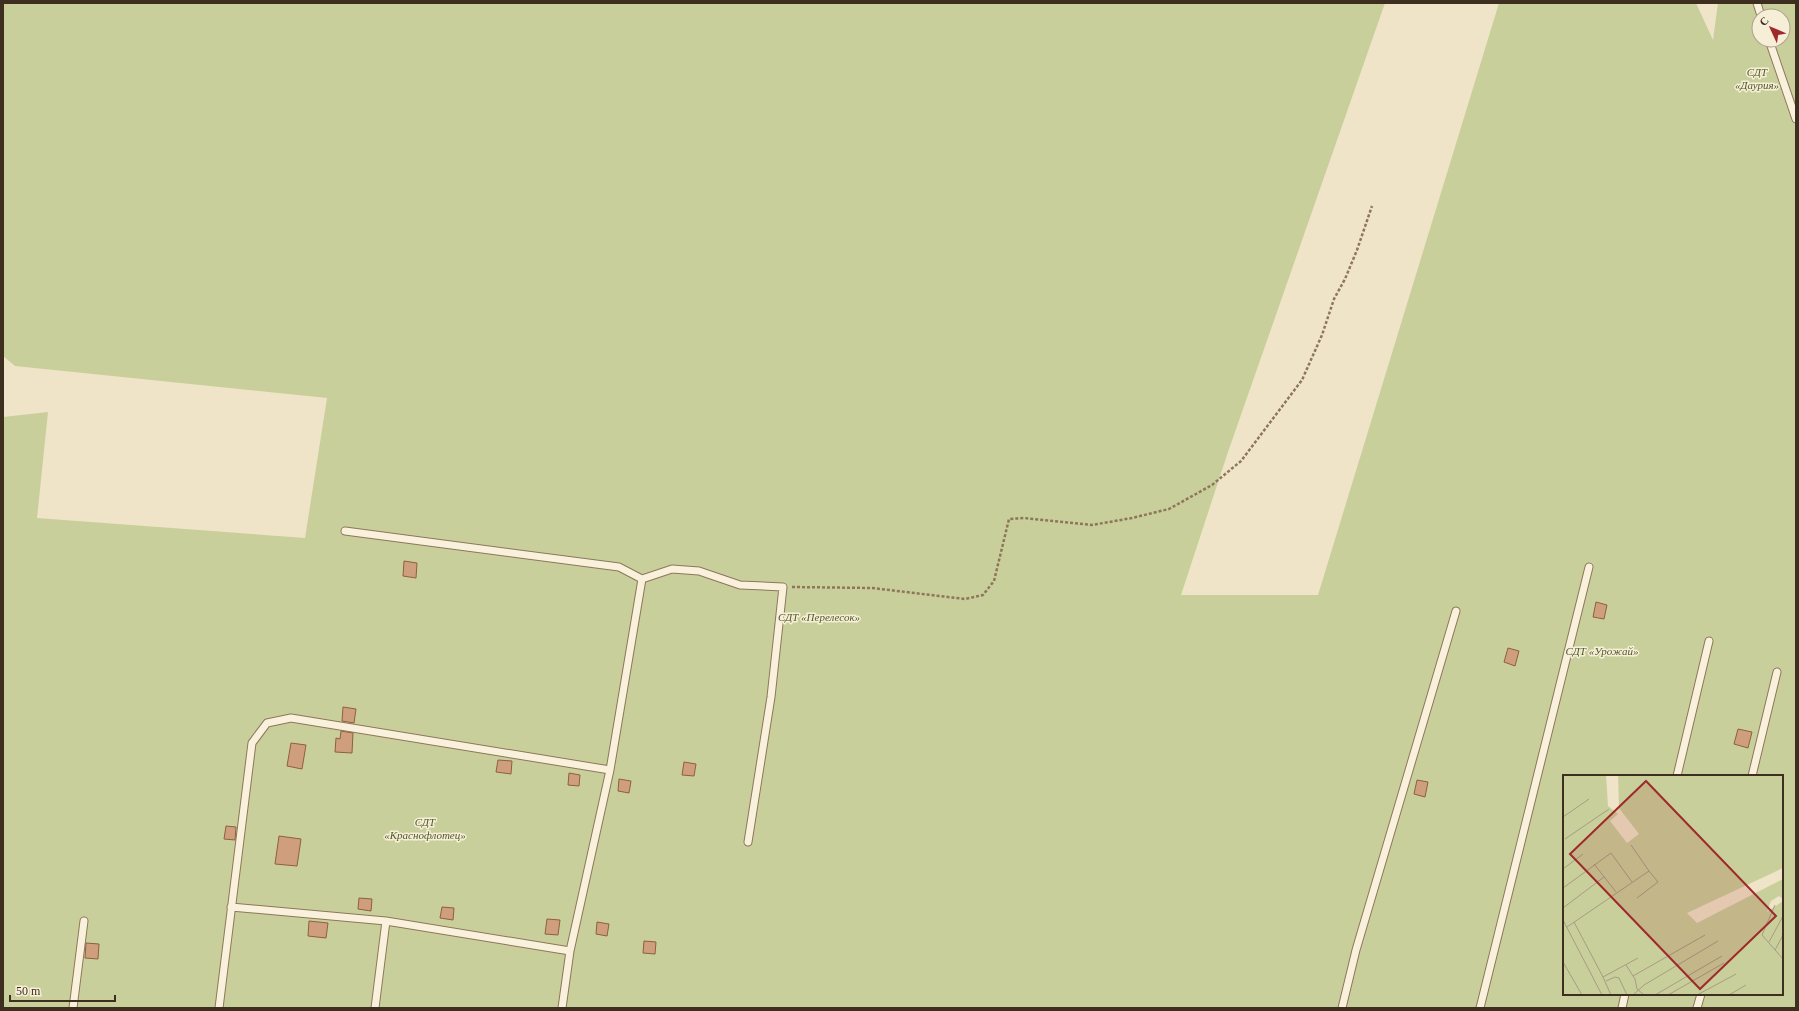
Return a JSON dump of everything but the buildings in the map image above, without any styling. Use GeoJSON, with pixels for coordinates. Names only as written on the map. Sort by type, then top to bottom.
{"type":"FeatureCollection","features":[{"type":"Feature","properties":{"kind":"lane"},"geometry":{"type":"LineString","coordinates":[[1772,48],[1796,119]]}},
{"type":"Feature","properties":{"kind":"lane"},"geometry":{"type":"LineString","coordinates":[[345,531],[619,567],[642,579],[672,569],[699,571],[740,585],[783,587],[772,697],[748,842]]}},
{"type":"Feature","properties":{"kind":"lane"},"geometry":{"type":"LineString","coordinates":[[1480,1008],[1589,567]]}},
{"type":"Feature","properties":{"kind":"lane"},"geometry":{"type":"LineString","coordinates":[[562,1008],[570,951],[610,770],[642,579]]}},
{"type":"Feature","properties":{"kind":"lane"},"geometry":{"type":"LineString","coordinates":[[1342,1008],[1356,950],[1456,611]]}},
{"type":"Feature","properties":{"kind":"lane"},"geometry":{"type":"LineString","coordinates":[[1677,775],[1709,641]]}},
{"type":"Feature","properties":{"kind":"lane"},"geometry":{"type":"LineString","coordinates":[[1752,775],[1777,672]]}},
{"type":"Feature","properties":{"kind":"lane"},"geometry":{"type":"LineString","coordinates":[[219,1008],[252,743],[267,723],[291,718],[610,770]]}},
{"type":"Feature","properties":{"kind":"lane"},"geometry":{"type":"LineString","coordinates":[[231,907],[386,921],[570,951]]}},
{"type":"Feature","properties":{"kind":"lane"},"geometry":{"type":"LineString","coordinates":[[73,1008],[84,920]]}},
{"type":"Feature","properties":{"kind":"lane"},"geometry":{"type":"LineString","coordinates":[[375,1008],[386,921]]}},
{"type":"Feature","properties":{"kind":"lane"},"geometry":{"type":"LineString","coordinates":[[1622,1008],[1625,995]]}},
{"type":"Feature","properties":{"kind":"lane"},"geometry":{"type":"LineString","coordinates":[[1697,1008],[1701,995]]}},
{"type":"Feature","properties":{"kind":"path"},"geometry":{"type":"LineString","coordinates":[[783,587],[872,588],[965,599],[983,595],[994,581],[1009,519],[1024,518],[1092,525],[1132,518],[1169,509],[1212,485],[1241,461],[1302,380],[1322,335],[1334,300],[1345,279],[1357,250],[1372,206]]}},
{"type":"Feature","properties":{"kind":"green space"},"geometry":{"type":"Polygon","coordinates":[[[3,3],[1385,3],[1228,452],[1181,595],[1318,595],[1499,3],[1696,3],[1713,40],[1718,3],[1796,3],[1796,1008],[3,1008],[3,417],[48,412],[37,518],[305,538],[327,398],[15,366],[3,356],[3,3]]]}},
{"type":"Feature","properties":{"kind":"park label","name":"СДТ «Даурия»"},"geometry":{"type":"Point","coordinates":[1757,78]}},
{"type":"Feature","properties":{"kind":"park label","name":"СДТ «Перелесок»"},"geometry":{"type":"Point","coordinates":[819,617]}},
{"type":"Feature","properties":{"kind":"park label","name":"СДТ «Урожай»"},"geometry":{"type":"Point","coordinates":[1602,651]}},
{"type":"Feature","properties":{"kind":"park label","name":"СДТ «Краснофлотец»"},"geometry":{"type":"Point","coordinates":[425,828]}}]}
